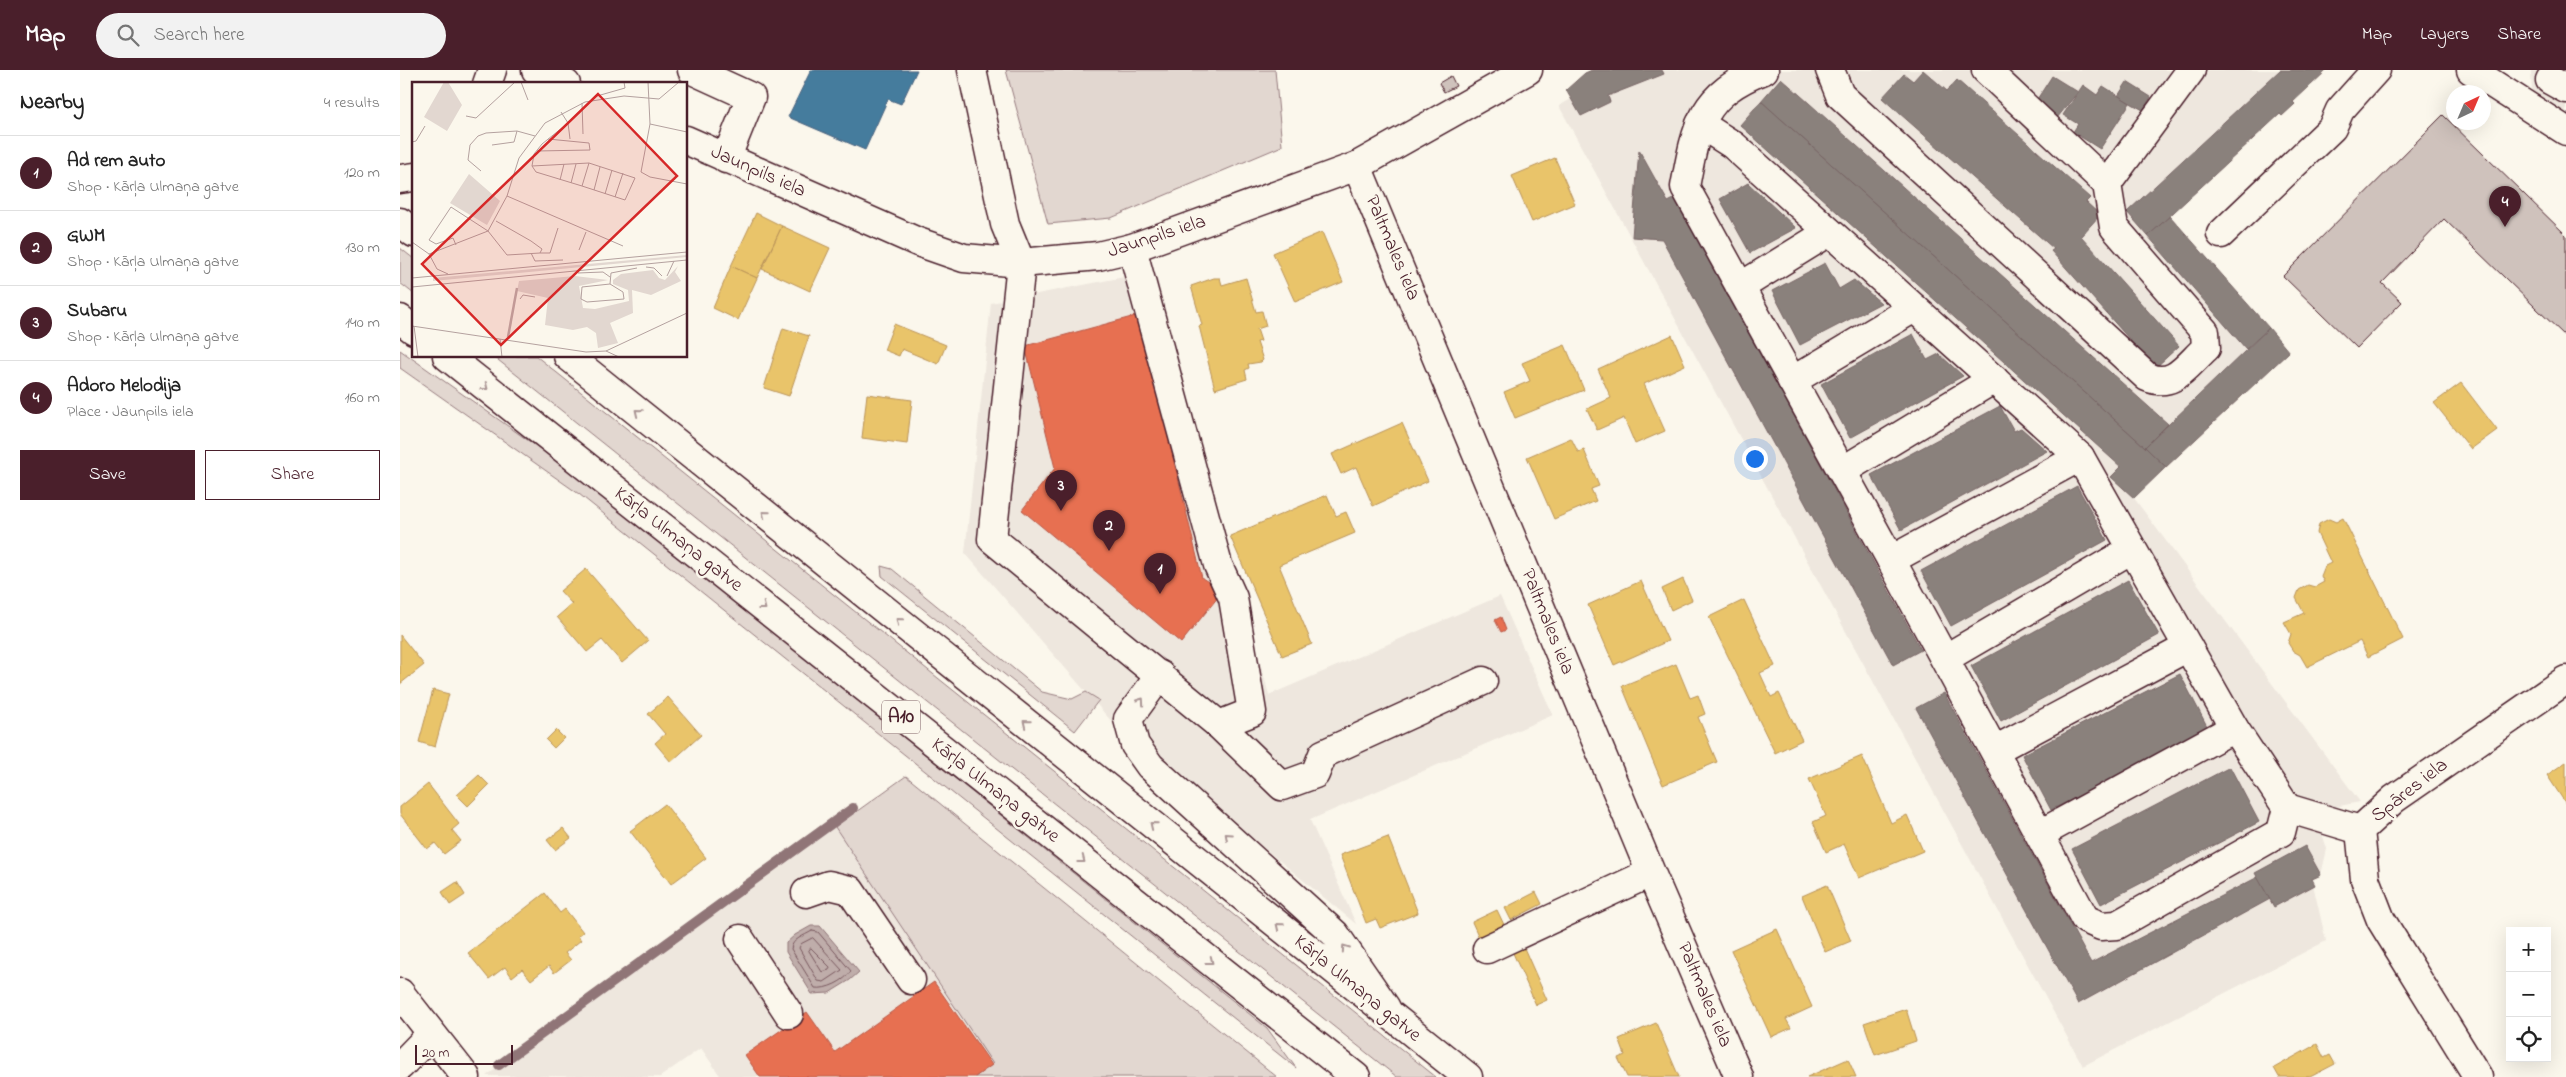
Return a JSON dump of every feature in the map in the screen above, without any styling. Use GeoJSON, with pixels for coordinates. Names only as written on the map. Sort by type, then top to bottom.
{"type":"FeatureCollection","features":[{"type":"Feature","properties":{"kind":"main road"},"geometry":{"type":"LineString","coordinates":[[488,82],[492,70]]}},
{"type":"Feature","properties":{"kind":"main road"},"geometry":{"type":"LineString","coordinates":[[536,70],[562,82]]}},
{"type":"Feature","properties":{"kind":"main road"},"geometry":{"type":"LineString","coordinates":[[692,70],[751,97],[726,159]]}},
{"type":"Feature","properties":{"kind":"main road"},"geometry":{"type":"LineString","coordinates":[[972,70],[1005,224],[1021,263],[992,539],[1219,725],[1282,786],[1315,774],[1323,754],[1483,681]]}},
{"type":"Feature","properties":{"kind":"main road","name":"Jaunpils iela"},"geometry":{"type":"LineString","coordinates":[[688,141],[918,242],[964,258],[1021,263],[1098,256],[1132,248],[1357,166],[1528,70]]}},
{"type":"Feature","properties":{"kind":"main road"},"geometry":{"type":"LineString","coordinates":[[1764,70],[1742,78],[1717,96],[1700,124],[1686,187],[1946,658],[2085,919],[2101,926],[2117,925],[2282,832],[2287,808]]}},
{"type":"Feature","properties":{"kind":"main road"},"geometry":{"type":"LineString","coordinates":[[1830,70],[1840,95],[2147,377],[2158,382],[2171,380],[2206,348],[2205,332],[2114,227],[2107,184],[1986,70]]}},
{"type":"Feature","properties":{"kind":"main road"},"geometry":{"type":"LineString","coordinates":[[2107,184],[2192,70]]}},
{"type":"Feature","properties":{"kind":"main road"},"geometry":{"type":"LineString","coordinates":[[2221,234],[2332,128],[2340,110],[2376,70]]}},
{"type":"Feature","properties":{"kind":"main road"},"geometry":{"type":"LineString","coordinates":[[2471,70],[2566,131]]}},
{"type":"Feature","properties":{"kind":"main road"},"geometry":{"type":"LineString","coordinates":[[1700,124],[1733,145],[2080,457],[2234,728],[2287,808],[2360,830]]}},
{"type":"Feature","properties":{"kind":"main road","name":"Paltmales iela"},"geometry":{"type":"LineString","coordinates":[[1357,166],[1651,873],[1739,1077]]}},
{"type":"Feature","properties":{"kind":"main road"},"geometry":{"type":"LineString","coordinates":[[400,222],[412,231]]}},
{"type":"Feature","properties":{"kind":"main road"},"geometry":{"type":"LineString","coordinates":[[1740,287],[1829,232]]}},
{"type":"Feature","properties":{"kind":"main road"},"geometry":{"type":"LineString","coordinates":[[1132,248],[1218,565],[1233,598],[1252,712],[1219,725]]}},
{"type":"Feature","properties":{"kind":"main road"},"geometry":{"type":"LineString","coordinates":[[1792,381],[1914,308]]}},
{"type":"Feature","properties":{"kind":"main road"},"geometry":{"type":"LineString","coordinates":[[400,320],[412,329]]}},
{"type":"Feature","properties":{"kind":"main road","name":"Kārļa Ulmaņa gatve"},"geometry":{"type":"LineString","coordinates":[[450,358],[1356,1077]]}},
{"type":"Feature","properties":{"kind":"main road","name":"Kārļa Ulmaņa gatve"},"geometry":{"type":"LineString","coordinates":[[570,358],[1468,1077]]}},
{"type":"Feature","properties":{"kind":"main road"},"geometry":{"type":"LineString","coordinates":[[1842,471],[1994,379]]}},
{"type":"Feature","properties":{"kind":"main road"},"geometry":{"type":"LineString","coordinates":[[1891,560],[2080,457]]}},
{"type":"Feature","properties":{"kind":"main road"},"geometry":{"type":"LineString","coordinates":[[1946,658],[2132,549]]}},
{"type":"Feature","properties":{"kind":"main road"},"geometry":{"type":"LineString","coordinates":[[1995,750],[2188,647]]}},
{"type":"Feature","properties":{"kind":"main road"},"geometry":{"type":"LineString","coordinates":[[1160,675],[1128,719],[1135,746],[1150,766],[1335,934],[1392,1017]]}},
{"type":"Feature","properties":{"kind":"main road","name":"Spāres iela"},"geometry":{"type":"LineString","coordinates":[[2478,1077],[2381,920],[2365,878],[2360,830],[2394,799],[2566,680]]}},
{"type":"Feature","properties":{"kind":"main road"},"geometry":{"type":"LineString","coordinates":[[2040,834],[2234,728]]}},
{"type":"Feature","properties":{"kind":"main road"},"geometry":{"type":"LineString","coordinates":[[1487,950],[1637,879]]}},
{"type":"Feature","properties":{"kind":"main road"},"geometry":{"type":"LineString","coordinates":[[806,893],[829,885],[850,890],[910,980]]}},
{"type":"Feature","properties":{"kind":"main road"},"geometry":{"type":"LineString","coordinates":[[740,939],[789,1014]]}},
{"type":"Feature","properties":{"kind":"main road"},"geometry":{"type":"LineString","coordinates":[[400,993],[466,1077]]}},
{"type":"Feature","properties":{"kind":"main road"},"geometry":{"type":"LineString","coordinates":[[400,1066],[431,1034]]}},
{"type":"Feature","properties":{"kind":"main road"},"geometry":{"type":"LineString","coordinates":[[1323,1051],[1333,1077]]}},
{"type":"Feature","properties":{"kind":"shaded area"},"geometry":{"type":"Polygon","coordinates":[[[1006,70],[1275,70],[1282,146],[1111,218],[1048,224],[1006,70]]]}},
{"type":"Feature","properties":{"kind":"shaded area"},"geometry":{"type":"Polygon","coordinates":[[[1592,70],[2327,70],[2293,102],[2295,104],[2282,116],[2280,114],[2170,216],[2289,352],[2134,498],[2360,802],[2329,808],[2320,827],[2327,849],[2321,875],[2312,880],[2326,941],[2083,1066],[1559,106],[1571,99],[1566,90],[1585,73],[1592,70]]]}},
{"type":"Feature","properties":{"kind":"shaded area"},"geometry":{"type":"Polygon","coordinates":[[[2531,70],[2566,70],[2566,114],[2532,94],[2531,70]]]}},
{"type":"Feature","properties":{"kind":"shaded area"},"geometry":{"type":"Polygon","coordinates":[[[400,248],[412,257],[412,292],[400,283],[400,248]]]}},
{"type":"Feature","properties":{"kind":"shaded area"},"geometry":{"type":"Polygon","coordinates":[[[1155,271],[1269,695],[1500,596],[1553,715],[1310,820],[1356,924],[1113,723],[965,553],[991,303],[1155,271]]]}},
{"type":"Feature","properties":{"kind":"shaded area"},"geometry":{"type":"Polygon","coordinates":[[[400,350],[563,465],[1267,1028],[1296,1068],[579,494],[400,368],[400,350]]]}},
{"type":"Feature","properties":{"kind":"shaded area"},"geometry":{"type":"Polygon","coordinates":[[[496,358],[538,358],[1436,1077],[1397,1077],[496,358]]]}},
{"type":"Feature","properties":{"kind":"shaded area"},"geometry":{"type":"Polygon","coordinates":[[[881,566],[892,569],[1042,692],[1072,699],[1086,692],[1099,700],[1075,731],[882,576],[881,566]]]}},
{"type":"Feature","properties":{"kind":"shaded area"},"geometry":{"type":"Polygon","coordinates":[[[906,776],[1277,1077],[975,1077],[993,1064],[835,827],[906,776]]]}},
{"type":"Feature","properties":{"kind":"shaded area"},"geometry":{"type":"Polygon","coordinates":[[[835,827],[993,1064],[975,1077],[721,1077],[701,1048],[660,1077],[486,1076],[835,827]]]}},
{"type":"Feature","properties":{"kind":"water"},"geometry":{"type":"Polygon","coordinates":[[[811,926],[820,926],[859,972],[829,993],[812,994],[786,952],[786,943],[795,935],[811,926]]]}},
{"type":"Feature","properties":{"kind":"building: Homes"},"geometry":{"type":"Polygon","coordinates":[[[1555,158],[1575,204],[1532,222],[1512,176],[1555,158]]]}},
{"type":"Feature","properties":{"kind":"building: Homes"},"geometry":{"type":"Polygon","coordinates":[[[756,213],[782,226],[757,278],[731,266],[756,213]]]}},
{"type":"Feature","properties":{"kind":"building: Homes"},"geometry":{"type":"Polygon","coordinates":[[[782,226],[830,248],[810,291],[762,269],[782,226]]]}},
{"type":"Feature","properties":{"kind":"building: Homes"},"geometry":{"type":"Polygon","coordinates":[[[1322,232],[1343,282],[1295,302],[1273,253],[1322,232]]]}},
{"type":"Feature","properties":{"kind":"building: Homes"},"geometry":{"type":"Polygon","coordinates":[[[731,266],[757,278],[738,320],[713,308],[731,266]]]}},
{"type":"Feature","properties":{"kind":"building: Homes"},"geometry":{"type":"Polygon","coordinates":[[[1214,278],[1220,278],[1222,285],[1246,278],[1256,312],[1262,311],[1266,326],[1257,329],[1261,341],[1257,342],[1263,360],[1248,364],[1249,368],[1245,370],[1247,379],[1215,389],[1199,326],[1202,325],[1191,286],[1214,278]]]}},
{"type":"Feature","properties":{"kind":"building: Homes"},"geometry":{"type":"Polygon","coordinates":[[[894,324],[946,345],[938,364],[902,349],[899,356],[884,350],[894,324]]]}},
{"type":"Feature","properties":{"kind":"building: Homes"},"geometry":{"type":"Polygon","coordinates":[[[783,328],[809,336],[789,396],[764,388],[783,328]]]}},
{"type":"Feature","properties":{"kind":"building: Homes"},"geometry":{"type":"Polygon","coordinates":[[[1672,335],[1685,365],[1644,384],[1665,431],[1635,444],[1624,418],[1597,430],[1587,409],[1611,398],[1598,369],[1672,335]]]}},
{"type":"Feature","properties":{"kind":"building: Homes"},"geometry":{"type":"Polygon","coordinates":[[[1565,345],[1584,390],[1515,418],[1504,392],[1530,381],[1522,363],[1565,345]]]}},
{"type":"Feature","properties":{"kind":"building: Homes"},"geometry":{"type":"Polygon","coordinates":[[[2461,383],[2497,430],[2471,449],[2434,403],[2461,383]]]}},
{"type":"Feature","properties":{"kind":"building: Homes"},"geometry":{"type":"Polygon","coordinates":[[[867,394],[912,400],[907,444],[862,438],[867,394]]]}},
{"type":"Feature","properties":{"kind":"building: Homes"},"geometry":{"type":"Polygon","coordinates":[[[1402,423],[1428,481],[1373,506],[1356,467],[1341,474],[1332,454],[1402,423]]]}},
{"type":"Feature","properties":{"kind":"building: Homes"},"geometry":{"type":"Polygon","coordinates":[[[1571,438],[1578,452],[1584,450],[1599,486],[1591,489],[1596,501],[1554,519],[1527,457],[1571,438]]]}},
{"type":"Feature","properties":{"kind":"building: Homes"},"geometry":{"type":"Polygon","coordinates":[[[1327,495],[1336,516],[1346,512],[1355,533],[1279,565],[1312,644],[1282,656],[1230,536],[1327,495]]]}},
{"type":"Feature","properties":{"kind":"building: Homes"},"geometry":{"type":"Polygon","coordinates":[[[2343,518],[2403,639],[2368,657],[2360,641],[2307,667],[2300,655],[2293,651],[2288,643],[2291,634],[2284,622],[2304,613],[2296,598],[2299,590],[2308,585],[2315,587],[2324,582],[2321,576],[2325,566],[2331,563],[2317,533],[2319,524],[2329,519],[2336,522],[2343,518]]]}},
{"type":"Feature","properties":{"kind":"building: Homes"},"geometry":{"type":"Polygon","coordinates":[[[586,569],[648,641],[622,663],[602,640],[587,652],[557,617],[572,604],[560,591],[586,569]]]}},
{"type":"Feature","properties":{"kind":"building: Homes"},"geometry":{"type":"Polygon","coordinates":[[[1683,579],[1692,600],[1671,610],[1662,589],[1683,579]]]}},
{"type":"Feature","properties":{"kind":"building: Homes"},"geometry":{"type":"Polygon","coordinates":[[[1641,581],[1668,641],[1614,665],[1588,605],[1641,581]]]}},
{"type":"Feature","properties":{"kind":"building: Homes"},"geometry":{"type":"Polygon","coordinates":[[[1744,600],[1775,666],[1760,673],[1771,697],[1779,693],[1802,740],[1775,753],[1709,617],[1744,600]]]}},
{"type":"Feature","properties":{"kind":"building: Homes"},"geometry":{"type":"Polygon","coordinates":[[[400,635],[424,665],[400,684],[400,635]]]}},
{"type":"Feature","properties":{"kind":"building: Homes"},"geometry":{"type":"Polygon","coordinates":[[[1676,664],[1690,698],[1698,695],[1705,714],[1698,717],[1717,762],[1663,785],[1622,686],[1676,664]]]}},
{"type":"Feature","properties":{"kind":"building: Homes"},"geometry":{"type":"Polygon","coordinates":[[[433,690],[449,694],[435,747],[419,742],[433,690]]]}},
{"type":"Feature","properties":{"kind":"building: Homes"},"geometry":{"type":"Polygon","coordinates":[[[668,697],[701,735],[671,762],[655,743],[665,734],[648,714],[668,697]]]}},
{"type":"Feature","properties":{"kind":"building: Homes"},"geometry":{"type":"Polygon","coordinates":[[[556,730],[564,738],[554,748],[546,740],[556,730]]]}},
{"type":"Feature","properties":{"kind":"building: Homes"},"geometry":{"type":"Polygon","coordinates":[[[1862,756],[1891,823],[1907,815],[1923,851],[1859,878],[1844,844],[1826,852],[1813,822],[1826,816],[1809,779],[1862,756]]]}},
{"type":"Feature","properties":{"kind":"building: Homes"},"geometry":{"type":"Polygon","coordinates":[[[2566,762],[2566,804],[2547,775],[2566,762]]]}},
{"type":"Feature","properties":{"kind":"building: Homes"},"geometry":{"type":"Polygon","coordinates":[[[479,775],[489,785],[468,806],[457,795],[479,775]]]}},
{"type":"Feature","properties":{"kind":"building: Homes"},"geometry":{"type":"Polygon","coordinates":[[[428,784],[459,824],[452,830],[461,841],[444,854],[435,843],[427,849],[400,814],[400,807],[428,784]]]}},
{"type":"Feature","properties":{"kind":"building: Homes"},"geometry":{"type":"Polygon","coordinates":[[[665,804],[706,858],[671,884],[630,831],[665,804]]]}},
{"type":"Feature","properties":{"kind":"building: Homes"},"geometry":{"type":"Polygon","coordinates":[[[563,828],[571,838],[555,850],[547,840],[563,828]]]}},
{"type":"Feature","properties":{"kind":"building: Homes"},"geometry":{"type":"Polygon","coordinates":[[[1388,837],[1418,913],[1380,928],[1376,919],[1366,923],[1340,855],[1388,837]]]}},
{"type":"Feature","properties":{"kind":"building: Homes"},"geometry":{"type":"Polygon","coordinates":[[[457,882],[465,895],[450,905],[442,892],[457,882]]]}},
{"type":"Feature","properties":{"kind":"building: Homes"},"geometry":{"type":"Polygon","coordinates":[[[1827,885],[1851,941],[1825,952],[1802,896],[1827,885]]]}},
{"type":"Feature","properties":{"kind":"building: Homes"},"geometry":{"type":"Polygon","coordinates":[[[1536,892],[1542,904],[1511,920],[1505,908],[1536,892]]]}},
{"type":"Feature","properties":{"kind":"building: Homes"},"geometry":{"type":"Polygon","coordinates":[[[545,893],[560,913],[565,909],[583,932],[578,936],[581,940],[565,953],[571,960],[554,973],[549,966],[531,980],[522,969],[512,977],[505,967],[489,979],[468,953],[545,893]]]}},
{"type":"Feature","properties":{"kind":"building: Homes"},"geometry":{"type":"Polygon","coordinates":[[[1497,910],[1507,931],[1481,942],[1472,922],[1497,910]]]}},
{"type":"Feature","properties":{"kind":"building: Homes"},"geometry":{"type":"Polygon","coordinates":[[[1777,929],[1812,1007],[1786,1019],[1791,1028],[1771,1037],[1731,950],[1777,929]]]}},
{"type":"Feature","properties":{"kind":"building: Homes"},"geometry":{"type":"Polygon","coordinates":[[[1524,948],[1547,1000],[1536,1005],[1513,953],[1524,948]]]}},
{"type":"Feature","properties":{"kind":"building: Homes"},"geometry":{"type":"Polygon","coordinates":[[[1906,1009],[1916,1041],[1875,1055],[1864,1023],[1906,1009]]]}},
{"type":"Feature","properties":{"kind":"building: Homes"},"geometry":{"type":"Polygon","coordinates":[[[1656,1023],[1679,1077],[1627,1077],[1618,1058],[1625,1055],[1619,1039],[1656,1023]]]}},
{"type":"Feature","properties":{"kind":"building: Homes"},"geometry":{"type":"Polygon","coordinates":[[[2317,1044],[2324,1058],[2330,1055],[2335,1064],[2310,1077],[2279,1077],[2274,1068],[2317,1044]]]}},
{"type":"Feature","properties":{"kind":"building: Homes"},"geometry":{"type":"Polygon","coordinates":[[[1848,1059],[1856,1077],[1807,1077],[1848,1059]]]}},
{"type":"Feature","properties":{"kind":"building: Shops"},"geometry":{"type":"Polygon","coordinates":[[[1139,315],[1202,578],[1223,591],[1181,643],[1022,510],[1055,468],[1025,346],[1139,315]]]}},
{"type":"Feature","properties":{"kind":"building: Shops"},"geometry":{"type":"Polygon","coordinates":[[[1501,617],[1506,630],[1501,632],[1495,620],[1501,617]]]}},
{"type":"Feature","properties":{"kind":"building: Shops"},"geometry":{"type":"Polygon","coordinates":[[[934,982],[992,1065],[975,1077],[760,1077],[745,1055],[807,1012],[835,1052],[934,982]]]}},
{"type":"Feature","properties":{"kind":"building: Public"},"geometry":{"type":"Polygon","coordinates":[[[811,70],[917,70],[901,104],[888,99],[865,150],[788,117],[811,70]]]}},
{"type":"Feature","properties":{"kind":"building: Industry"},"geometry":{"type":"Polygon","coordinates":[[[1592,70],[1662,70],[1664,74],[1608,96],[1610,102],[1581,116],[1566,90],[1585,73],[1592,70]]]}},
{"type":"Feature","properties":{"kind":"building: Industry"},"geometry":{"type":"Polygon","coordinates":[[[1923,70],[1947,91],[1957,80],[2090,198],[2086,202],[2100,215],[2081,236],[2179,346],[2155,368],[2051,251],[2054,249],[1882,98],[1904,74],[1913,81],[1923,70]]]}},
{"type":"Feature","properties":{"kind":"building: Industry"},"geometry":{"type":"Polygon","coordinates":[[[2280,70],[2327,70],[2293,102],[2295,104],[2282,116],[2280,114],[2148,236],[2127,212],[2280,70]]]}},
{"type":"Feature","properties":{"kind":"building: Industry"},"geometry":{"type":"Polygon","coordinates":[[[2052,76],[2078,92],[2057,118],[2034,104],[2052,76]]]}},
{"type":"Feature","properties":{"kind":"building: Industry"},"geometry":{"type":"Polygon","coordinates":[[[1781,78],[2168,424],[2145,447],[1761,101],[1781,78]]]}},
{"type":"Feature","properties":{"kind":"building: Industry"},"geometry":{"type":"Polygon","coordinates":[[[2127,82],[2151,97],[2143,110],[2118,96],[2127,82]]]}},
{"type":"Feature","properties":{"kind":"building: Industry"},"geometry":{"type":"Polygon","coordinates":[[[2083,85],[2097,95],[2103,86],[2130,103],[2100,149],[2073,132],[2078,124],[2063,115],[2083,85]]]}},
{"type":"Feature","properties":{"kind":"building: Industry"},"geometry":{"type":"Polygon","coordinates":[[[1761,101],[2166,467],[2134,498],[2111,477],[2121,467],[1740,125],[1761,101]]]}},
{"type":"Feature","properties":{"kind":"building: Industry"},"geometry":{"type":"Polygon","coordinates":[[[1639,150],[1668,202],[1676,198],[1921,650],[1893,665],[1662,239],[1632,237],[1639,150]]]}},
{"type":"Feature","properties":{"kind":"building: Industry"},"geometry":{"type":"Polygon","coordinates":[[[1748,183],[1796,228],[1750,253],[1720,199],[1748,183]]]}},
{"type":"Feature","properties":{"kind":"building: Industry"},"geometry":{"type":"Polygon","coordinates":[[[2170,216],[2269,328],[2246,349],[2148,236],[2170,216]]]}},
{"type":"Feature","properties":{"kind":"building: Industry"},"geometry":{"type":"Polygon","coordinates":[[[1825,263],[1839,289],[1854,280],[1881,303],[1800,345],[1772,291],[1825,263]]]}},
{"type":"Feature","properties":{"kind":"building: Industry"},"geometry":{"type":"Polygon","coordinates":[[[2269,328],[2289,352],[2166,467],[2145,447],[2269,328]]]}},
{"type":"Feature","properties":{"kind":"building: Industry"},"geometry":{"type":"Polygon","coordinates":[[[1913,334],[1927,360],[1939,354],[1963,376],[1850,438],[1821,384],[1913,334]]]}},
{"type":"Feature","properties":{"kind":"building: Industry"},"geometry":{"type":"Polygon","coordinates":[[[2000,406],[2014,431],[2021,428],[2047,451],[1901,530],[1871,475],[2000,406]]]}},
{"type":"Feature","properties":{"kind":"building: Industry"},"geometry":{"type":"Polygon","coordinates":[[[2077,486],[2107,540],[1951,626],[1921,571],[2077,486]]]}},
{"type":"Feature","properties":{"kind":"building: Industry"},"geometry":{"type":"Polygon","coordinates":[[[2128,580],[2159,635],[2001,721],[1971,666],[2128,580]]]}},
{"type":"Feature","properties":{"kind":"building: Industry"},"geometry":{"type":"Polygon","coordinates":[[[2180,674],[2209,730],[2051,810],[2022,755],[2180,674]]]}},
{"type":"Feature","properties":{"kind":"building: Industry"},"geometry":{"type":"Polygon","coordinates":[[[1944,693],[2091,963],[2258,877],[2270,899],[2078,1004],[1916,708],[1944,693]]]}},
{"type":"Feature","properties":{"kind":"building: Industry"},"geometry":{"type":"Polygon","coordinates":[[[2230,767],[2259,822],[2101,904],[2072,849],[2230,767]]]}},
{"type":"Feature","properties":{"kind":"building: Industry"},"geometry":{"type":"Polygon","coordinates":[[[2305,846],[2321,875],[2312,879],[2315,885],[2274,907],[2255,873],[2305,846]]]}},
{"type":"Feature","properties":{"kind":"building: Other"},"geometry":{"type":"Polygon","coordinates":[[[1451,76],[1456,86],[1444,92],[1439,83],[1451,76]]]}},
{"type":"Feature","properties":{"kind":"building: Other"},"geometry":{"type":"Polygon","coordinates":[[[2443,115],[2446,118],[2446,130],[2458,130],[2566,235],[2566,337],[2444,219],[2382,283],[2402,302],[2357,348],[2283,276],[2443,115]]]}},
{"type":"Feature","properties":{"kind":"waterway"},"geometry":{"type":"LineString","coordinates":[[499,1065],[853,808]]}},
{"type":"Feature","properties":{"kind":"place","name":"Adoro Melodija"},"geometry":{"type":"Point","coordinates":[2505,227]}},
{"type":"Feature","properties":{"kind":"place","name":"Subaru"},"geometry":{"type":"Point","coordinates":[1061,511]}},
{"type":"Feature","properties":{"kind":"place","name":"GWM"},"geometry":{"type":"Point","coordinates":[1109,551]}},
{"type":"Feature","properties":{"kind":"place","name":"Ad rem auto"},"geometry":{"type":"Point","coordinates":[1160,594]}}]}
